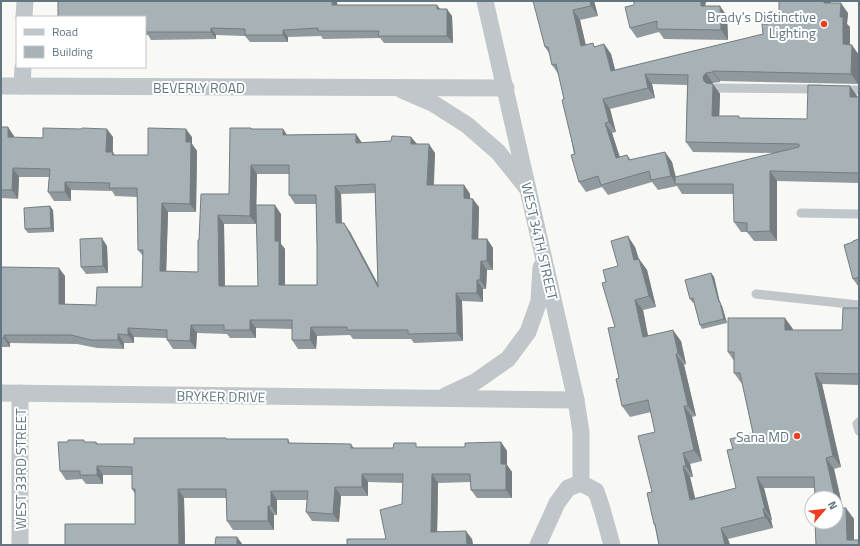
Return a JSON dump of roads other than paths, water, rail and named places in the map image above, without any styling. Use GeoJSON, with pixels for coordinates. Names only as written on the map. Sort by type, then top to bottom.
{"type":"FeatureCollection","features":[{"type":"Feature","properties":{"kind":"street"},"geometry":{"type":"LineString","coordinates":[[24,16],[25,1]]}},
{"type":"Feature","properties":{"kind":"street","name":"WEST 34TH STREET"},"geometry":{"type":"LineString","coordinates":[[485,1],[576,400],[581,432],[581,483]]}},
{"type":"Feature","properties":{"kind":"street"},"geometry":{"type":"LineString","coordinates":[[22,86],[23,68]]}},
{"type":"Feature","properties":{"kind":"street","name":"BEVERLY ROAD"},"geometry":{"type":"LineString","coordinates":[[1,86],[506,88]]}},
{"type":"Feature","properties":{"kind":"street","name":"BEVERLY ROAD"},"geometry":{"type":"LineString","coordinates":[[397,88],[434,104],[467,125],[498,152],[529,190]]}},
{"type":"Feature","properties":{"kind":"street","name":"BRYKER DRIVE"},"geometry":{"type":"LineString","coordinates":[[441,398],[475,382],[508,359],[528,332],[539,302],[542,247]]}},
{"type":"Feature","properties":{"kind":"street","name":"BRYKER DRIVE"},"geometry":{"type":"LineString","coordinates":[[1,393],[576,400]]}},
{"type":"Feature","properties":{"kind":"street","name":"WEST 33RD STREET"},"geometry":{"type":"LineString","coordinates":[[20,393],[20,545]]}},
{"type":"Feature","properties":{"kind":"street"},"geometry":{"type":"LineString","coordinates":[[538,545],[557,503],[568,488],[581,483],[596,491],[612,545]]}},
{"type":"Feature","properties":{"kind":"lane"},"geometry":{"type":"LineString","coordinates":[[716,88],[859,90]]}},
{"type":"Feature","properties":{"kind":"lane"},"geometry":{"type":"LineString","coordinates":[[801,213],[859,214]]}},
{"type":"Feature","properties":{"kind":"lane"},"geometry":{"type":"LineString","coordinates":[[756,294],[859,305]]}},
{"type":"Feature","properties":{"kind":"lane"},"geometry":{"type":"LineString","coordinates":[[859,422],[859,431]]}},
{"type":"Feature","properties":{"kind":"place","name":"Brady's Distinctive Lighting"},"geometry":{"type":"Point","coordinates":[824,24]}},
{"type":"Feature","properties":{"kind":"place","name":"Sana MD"},"geometry":{"type":"Point","coordinates":[797,436]}}]}
